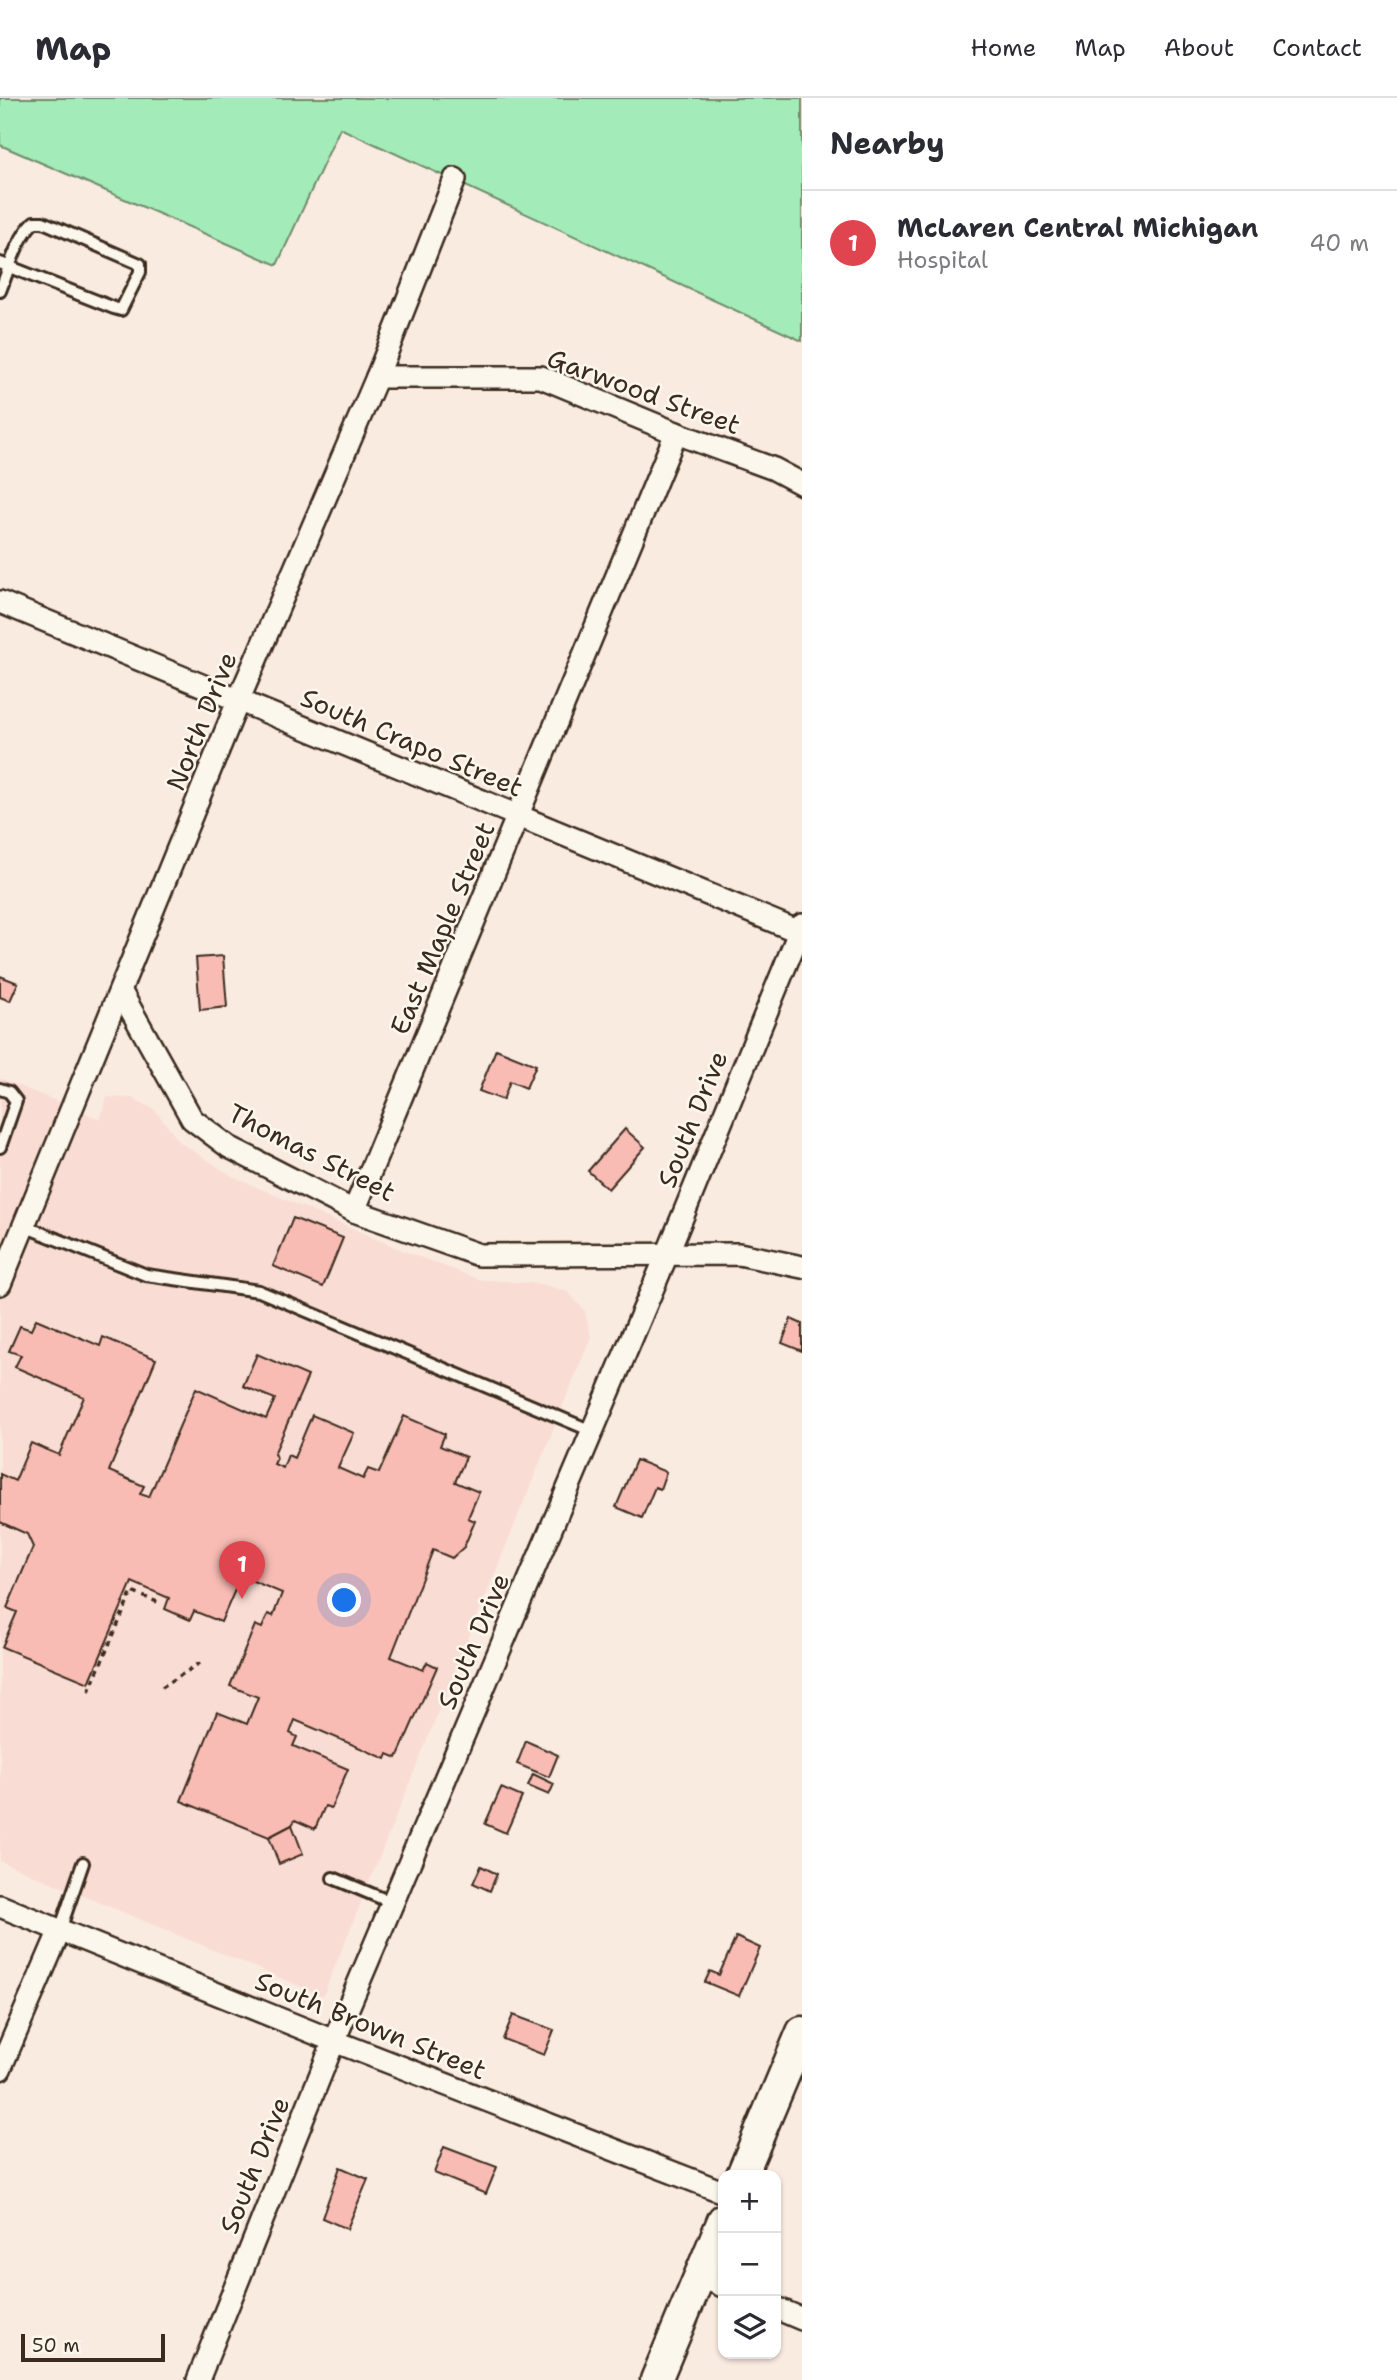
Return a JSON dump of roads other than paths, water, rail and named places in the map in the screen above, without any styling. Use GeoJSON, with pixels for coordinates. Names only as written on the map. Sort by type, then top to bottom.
{"type":"FeatureCollection","features":[{"type":"Feature","properties":{"kind":"street","name":"North Drive"},"geometry":{"type":"LineString","coordinates":[[0,1284],[239,699],[377,377],[455,179]]}},
{"type":"Feature","properties":{"kind":"street","name":"Garwood Street"},"geometry":{"type":"LineString","coordinates":[[377,377],[541,377],[677,433],[774,469],[802,484]]}},
{"type":"Feature","properties":{"kind":"street","name":"East Maple Street"},"geometry":{"type":"LineString","coordinates":[[354,1211],[677,433]]}},
{"type":"Feature","properties":{"kind":"street","name":"South Crapo Street"},"geometry":{"type":"LineString","coordinates":[[0,602],[518,817],[801,930]]}},
{"type":"Feature","properties":{"kind":"street","name":"South Drive"},"geometry":{"type":"LineString","coordinates":[[198,2380],[334,2041],[666,1257],[801,930]]}},
{"type":"Feature","properties":{"kind":"street","name":"Thomas Street"},"geometry":{"type":"LineString","coordinates":[[121,992],[192,1119],[229,1147],[354,1211],[479,1255],[666,1257],[739,1254],[802,1267]]}},
{"type":"Feature","properties":{"kind":"street","name":"South Brown Street"},"geometry":{"type":"LineString","coordinates":[[0,1906],[334,2041],[718,2190]]}},
{"type":"Feature","properties":{"kind":"street"},"geometry":{"type":"LineString","coordinates":[[0,2069],[60,1930]]}},
{"type":"Feature","properties":{"kind":"street"},"geometry":{"type":"LineString","coordinates":[[744,2170],[802,2032]]}},
{"type":"Feature","properties":{"kind":"street"},"geometry":{"type":"LineString","coordinates":[[656,2380],[712,2281],[721,2233]]}},
{"type":"Feature","properties":{"kind":"street"},"geometry":{"type":"LineString","coordinates":[[781,2310],[802,2319]]}},
{"type":"Feature","properties":{"kind":"lane"},"geometry":{"type":"LineString","coordinates":[[0,291],[5,265],[34,222],[54,227],[140,264],[139,272],[121,310],[5,265]]}},
{"type":"Feature","properties":{"kind":"lane"},"geometry":{"type":"LineString","coordinates":[[0,1089],[9,1093],[16,1101],[0,1147]]}},
{"type":"Feature","properties":{"kind":"lane"},"geometry":{"type":"LineString","coordinates":[[24,1226],[146,1275],[259,1291],[592,1431]]}},
{"type":"Feature","properties":{"kind":"lane"},"geometry":{"type":"LineString","coordinates":[[60,1930],[83,1863]]}},
{"type":"Feature","properties":{"kind":"lane"},"geometry":{"type":"LineString","coordinates":[[333,1878],[393,1903]]}},
{"type":"Feature","properties":{"kind":"place","name":"McLaren Central Michigan"},"geometry":{"type":"Point","coordinates":[242,1599]}}]}
